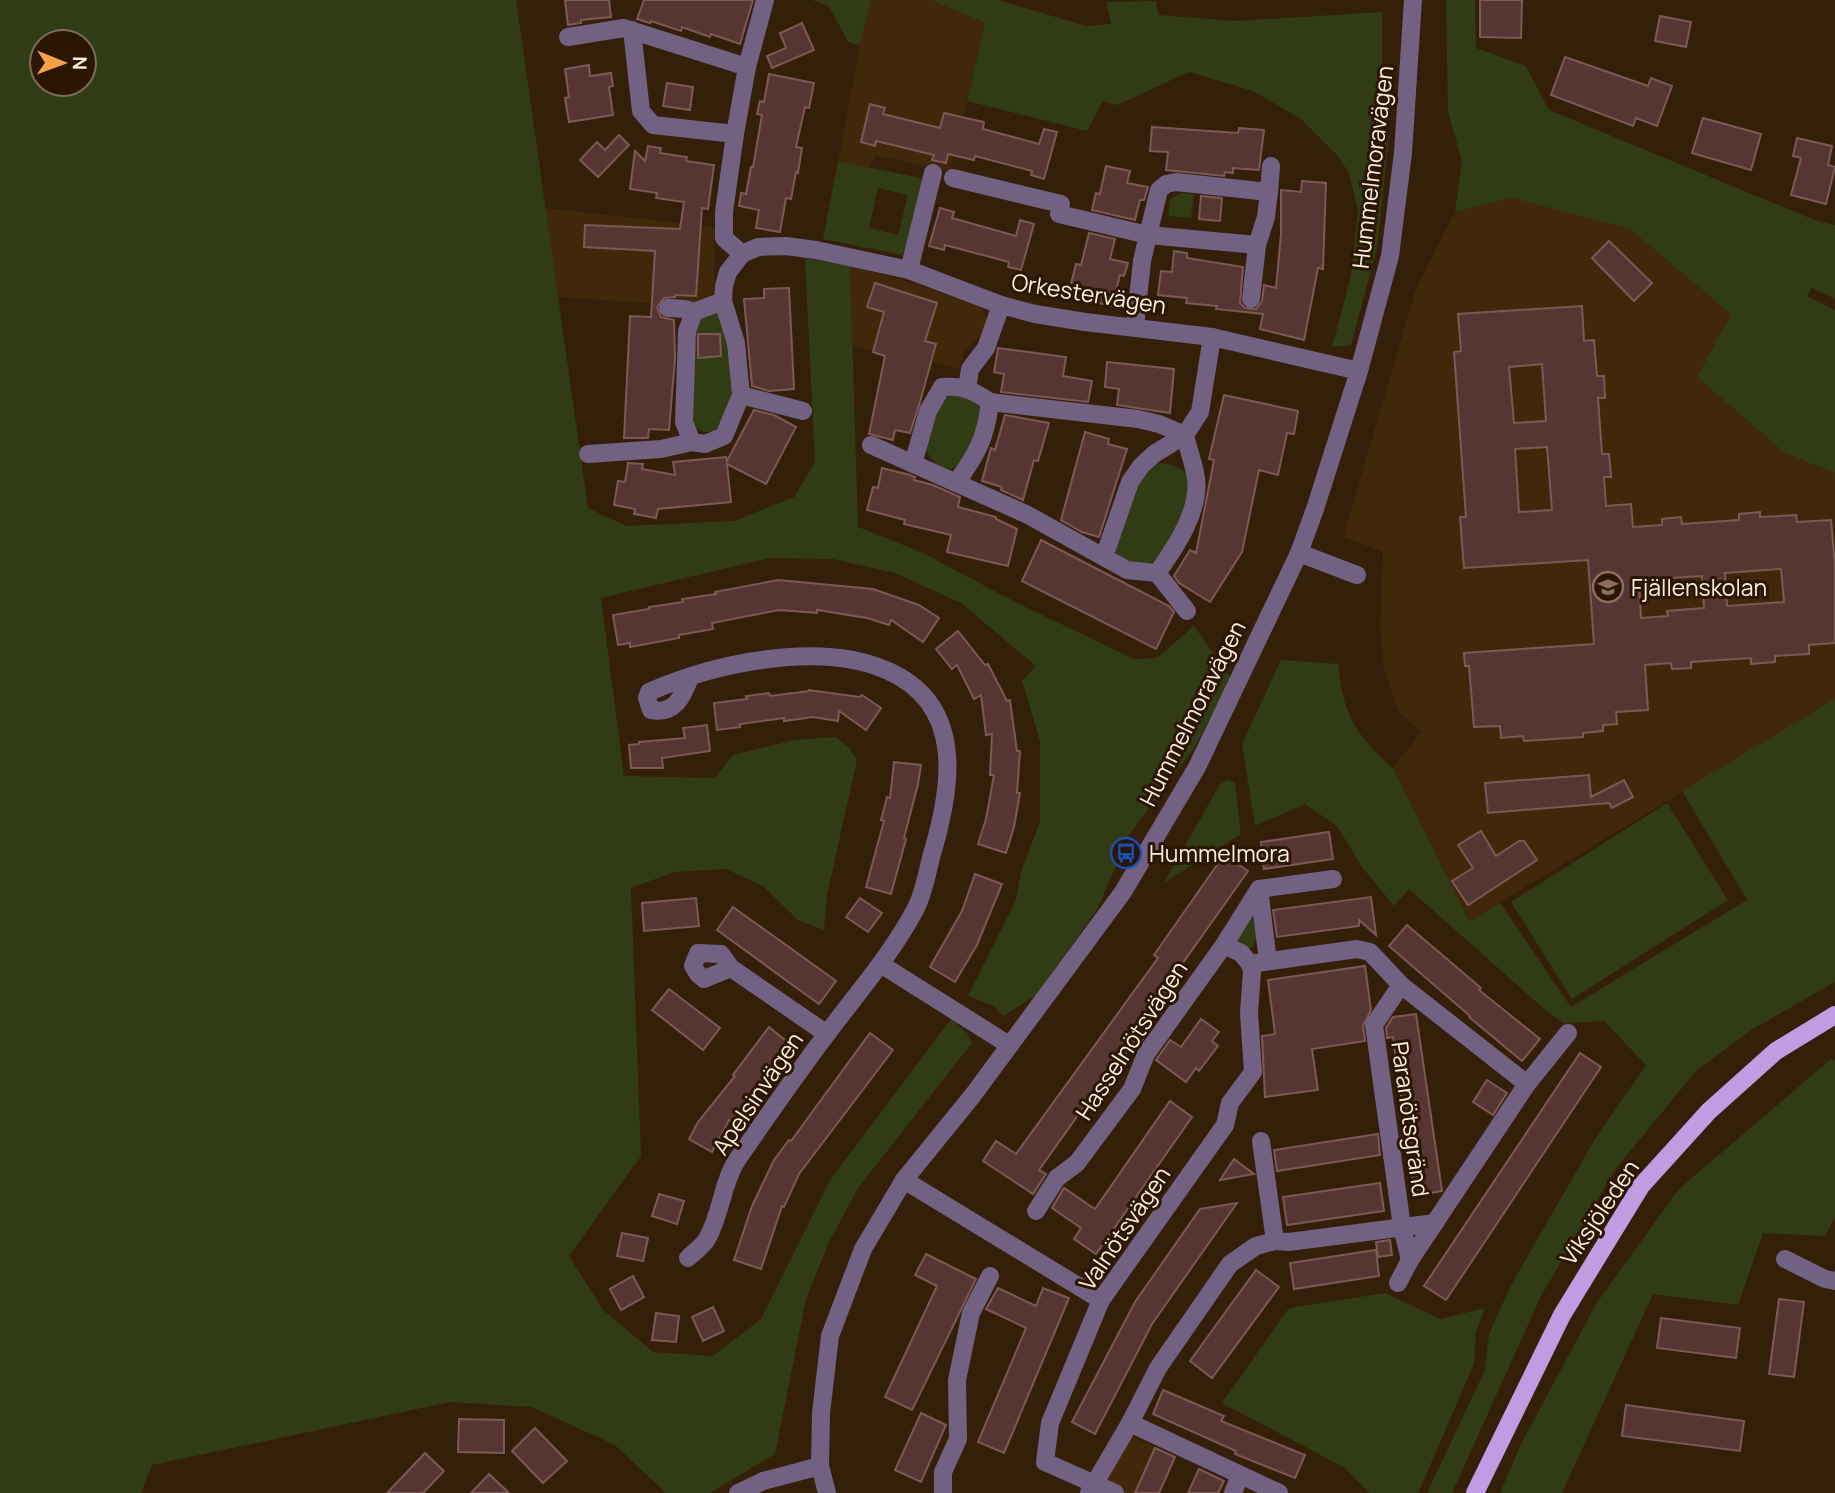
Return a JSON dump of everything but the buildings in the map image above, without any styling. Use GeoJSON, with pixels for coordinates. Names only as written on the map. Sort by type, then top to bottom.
{"type":"FeatureCollection","features":[{"type":"Feature","properties":{"kind":"main road","name":"Viksjöleden"},"geometry":{"type":"LineString","coordinates":[[1475,1493],[1562,1315],[1641,1186],[1709,1111],[1776,1051],[1835,1015]]}},
{"type":"Feature","properties":{"kind":"street"},"geometry":{"type":"LineString","coordinates":[[588,454],[661,449],[692,442],[705,444],[724,436],[741,395],[736,343],[723,301],[728,272],[742,254],[724,238],[724,212],[747,67],[765,0]]}},
{"type":"Feature","properties":{"kind":"street","name":"Hummelmoravägen"},"geometry":{"type":"LineString","coordinates":[[827,1493],[820,1466],[821,1413],[830,1336],[863,1249],[904,1180],[973,1095],[1123,892],[1197,767],[1299,553],[1359,371],[1391,256],[1403,153],[1413,0]]}},
{"type":"Feature","properties":{"kind":"street"},"geometry":{"type":"LineString","coordinates":[[568,37],[624,28],[747,67]]}},
{"type":"Feature","properties":{"kind":"street"},"geometry":{"type":"LineString","coordinates":[[632,30],[641,111],[653,125],[735,134]]}},
{"type":"Feature","properties":{"kind":"street"},"geometry":{"type":"LineString","coordinates":[[1251,299],[1257,244],[1266,217],[1271,166]]}},
{"type":"Feature","properties":{"kind":"street"},"geometry":{"type":"LineString","coordinates":[[909,270],[933,173]]}},
{"type":"Feature","properties":{"kind":"street"},"geometry":{"type":"LineString","coordinates":[[953,178],[1148,235],[1257,244]]}},
{"type":"Feature","properties":{"kind":"street"},"geometry":{"type":"LineString","coordinates":[[1135,327],[1142,261],[1159,190],[1166,184],[1176,182],[1269,191]]}},
{"type":"Feature","properties":{"kind":"street","name":"Orkestervägen"},"geometry":{"type":"LineString","coordinates":[[742,254],[758,247],[786,246],[861,258],[909,270],[1001,305],[1035,314],[1212,337],[1359,371]]}},
{"type":"Feature","properties":{"kind":"street"},"geometry":{"type":"LineString","coordinates":[[668,308],[694,312],[723,301]]}},
{"type":"Feature","properties":{"kind":"street"},"geometry":{"type":"LineString","coordinates":[[967,389],[970,369],[986,348],[1001,305]]}},
{"type":"Feature","properties":{"kind":"street"},"geometry":{"type":"LineString","coordinates":[[692,442],[684,422],[687,331],[694,312]]}},
{"type":"Feature","properties":{"kind":"street"},"geometry":{"type":"LineString","coordinates":[[1104,556],[1130,482],[1154,454],[1185,435],[1200,412],[1212,337]]}},
{"type":"Feature","properties":{"kind":"street"},"geometry":{"type":"LineString","coordinates":[[913,464],[928,411],[942,387],[957,386],[967,389],[990,402],[1138,418],[1185,435]]}},
{"type":"Feature","properties":{"kind":"street"},"geometry":{"type":"LineString","coordinates":[[741,395],[803,411]]}},
{"type":"Feature","properties":{"kind":"street"},"geometry":{"type":"LineString","coordinates":[[956,483],[977,454],[987,425],[990,402]]}},
{"type":"Feature","properties":{"kind":"street"},"geometry":{"type":"LineString","coordinates":[[1157,572],[1184,533],[1192,510],[1196,479],[1185,435]]}},
{"type":"Feature","properties":{"kind":"street"},"geometry":{"type":"LineString","coordinates":[[871,445],[1026,514],[1127,570],[1157,572],[1187,611]]}},
{"type":"Feature","properties":{"kind":"street"},"geometry":{"type":"LineString","coordinates":[[1299,553],[1357,575]]}},
{"type":"Feature","properties":{"kind":"street","name":"Apelsinvägen"},"geometry":{"type":"LineString","coordinates":[[649,692],[690,677],[757,662],[810,655],[873,664],[912,685],[931,704],[948,749],[949,774],[938,835],[917,907],[882,965],[827,1034],[735,1164],[706,1241],[688,1258]]}},
{"type":"Feature","properties":{"kind":"street"},"geometry":{"type":"LineString","coordinates":[[1268,961],[1259,889],[1333,879]]}},
{"type":"Feature","properties":{"kind":"street","name":"Hasselnötsvägen"},"geometry":{"type":"LineString","coordinates":[[1036,1211],[1057,1178],[1077,1163],[1132,1089],[1146,1055],[1224,945],[1259,889]]}},
{"type":"Feature","properties":{"kind":"street"},"geometry":{"type":"LineString","coordinates":[[1224,945],[1241,953],[1250,964],[1357,949],[1370,952],[1401,985],[1527,1084]]}},
{"type":"Feature","properties":{"kind":"street"},"geometry":{"type":"LineString","coordinates":[[693,966],[698,953],[721,954],[731,968],[827,1034]]}},
{"type":"Feature","properties":{"kind":"street","name":"Valnötsvägen"},"geometry":{"type":"LineString","coordinates":[[1091,1488],[1045,1462],[1050,1423],[1101,1300],[1225,1125],[1230,1103],[1253,1072],[1249,1013],[1252,971],[1250,964]]}},
{"type":"Feature","properties":{"kind":"street"},"geometry":{"type":"LineString","coordinates":[[882,965],[1009,1045]]}},
{"type":"Feature","properties":{"kind":"street","name":"Paranötsgränd"},"geometry":{"type":"LineString","coordinates":[[1401,985],[1374,1025],[1402,1227],[1410,1260]]}},
{"type":"Feature","properties":{"kind":"street","name":"Paranötsgränd"},"geometry":{"type":"LineString","coordinates":[[1398,1283],[1410,1260],[1527,1084],[1568,1032]]}},
{"type":"Feature","properties":{"kind":"street"},"geometry":{"type":"LineString","coordinates":[[1261,1142],[1275,1241]]}},
{"type":"Feature","properties":{"kind":"street"},"geometry":{"type":"LineString","coordinates":[[904,1180],[1101,1300]]}},
{"type":"Feature","properties":{"kind":"street","name":"Paranötsgränd"},"geometry":{"type":"LineString","coordinates":[[1091,1488],[1130,1423],[1158,1368],[1230,1264],[1256,1246],[1275,1241],[1289,1242],[1435,1223]]}},
{"type":"Feature","properties":{"kind":"street"},"geometry":{"type":"LineString","coordinates":[[1785,1259],[1825,1279],[1835,1281]]}},
{"type":"Feature","properties":{"kind":"street"},"geometry":{"type":"LineString","coordinates":[[943,1493],[943,1472],[958,1439],[957,1380],[971,1313],[990,1276]]}},
{"type":"Feature","properties":{"kind":"street"},"geometry":{"type":"LineString","coordinates":[[1130,1423],[1279,1493]]}},
{"type":"Feature","properties":{"kind":"street"},"geometry":{"type":"LineString","coordinates":[[738,1493],[763,1481],[820,1466]]}},
{"type":"Feature","properties":{"kind":"street"},"geometry":{"type":"LineString","coordinates":[[1233,1493],[1240,1475]]}},
{"type":"Feature","properties":{"kind":"street"},"geometry":{"type":"LineString","coordinates":[[1091,1488],[1115,1493]]}},
{"type":"Feature","properties":{"kind":"shaded area"},"geometry":{"type":"Polygon","coordinates":[[[871,0],[931,0],[985,23],[950,172],[875,155],[870,167],[838,161],[871,0]],[[870,104],[861,142],[875,146],[876,141],[934,155],[933,160],[957,116],[944,113],[940,128],[883,114],[884,108],[870,104]]]}},
{"type":"Feature","properties":{"kind":"shaded area","name":"Fjällenskolan"},"geometry":{"type":"Polygon","coordinates":[[[1512,198],[1630,229],[1732,314],[1697,377],[1785,453],[1835,473],[1835,699],[1469,921],[1393,768],[1421,732],[1398,711],[1384,669],[1380,623],[1383,552],[1343,537],[1415,292],[1455,212],[1512,198]]]}},
{"type":"Feature","properties":{"kind":"shaded area"},"geometry":{"type":"Polygon","coordinates":[[[545,208],[715,227],[714,292],[695,306],[557,297],[545,208]]]}},
{"type":"Feature","properties":{"kind":"shaded area"},"geometry":{"type":"Polygon","coordinates":[[[850,266],[906,281],[982,307],[986,319],[985,330],[964,352],[959,369],[931,361],[929,368],[852,345],[850,266]]]}},
{"type":"Feature","properties":{"kind":"shaded area"},"geometry":{"type":"Polygon","coordinates":[[[1129,1435],[1176,1457],[1159,1493],[1103,1493],[1105,1481],[1129,1435]]]}},
{"type":"Feature","properties":{"kind":"green space"},"geometry":{"type":"Polygon","coordinates":[[[0,0],[516,0],[588,508],[626,526],[734,521],[794,497],[815,462],[805,258],[850,266],[858,527],[923,553],[1017,603],[1134,659],[1157,658],[1194,626],[1231,678],[1194,748],[1129,835],[1098,908],[1036,995],[1003,1016],[994,1006],[968,996],[1016,900],[1021,872],[1040,822],[1040,741],[1022,681],[1036,666],[961,603],[895,573],[833,559],[769,558],[601,598],[624,776],[715,778],[733,755],[795,740],[836,737],[849,748],[857,760],[827,895],[824,930],[798,920],[763,886],[726,869],[674,872],[631,888],[641,1156],[569,1256],[603,1310],[653,1352],[713,1356],[761,1319],[830,1180],[951,1019],[967,1033],[972,1043],[858,1188],[829,1242],[806,1299],[775,1454],[710,1493],[666,1493],[615,1445],[532,1407],[450,1402],[152,1465],[141,1493],[0,1493],[0,0]]]}},
{"type":"Feature","properties":{"kind":"green space"},"geometry":{"type":"Polygon","coordinates":[[[812,0],[871,0],[860,45],[848,42],[829,6],[812,0]]]}},
{"type":"Feature","properties":{"kind":"green space"},"geometry":{"type":"Polygon","coordinates":[[[931,0],[998,0],[1086,26],[1111,24],[1106,2],[1156,1],[1158,15],[1236,21],[1382,12],[1382,110],[1389,136],[1377,248],[1351,345],[1332,347],[1351,276],[1358,211],[1349,173],[1337,155],[1301,119],[1253,91],[1189,72],[1117,105],[1103,101],[1087,131],[967,101],[985,23],[931,0]]]}},
{"type":"Feature","properties":{"kind":"green space"},"geometry":{"type":"Polygon","coordinates":[[[1446,0],[1475,0],[1476,48],[1526,66],[1549,110],[1817,221],[1835,225],[1835,299],[1812,288],[1807,296],[1835,310],[1835,473],[1785,453],[1697,377],[1731,314],[1630,229],[1512,198],[1455,212],[1462,161],[1448,112],[1446,0]]]}},
{"type":"Feature","properties":{"kind":"green space"},"geometry":{"type":"Polygon","coordinates":[[[838,161],[920,178],[926,186],[911,245],[901,255],[823,239],[838,161]],[[878,188],[869,228],[898,235],[908,195],[878,188]]]}},
{"type":"Feature","properties":{"kind":"green space"},"geometry":{"type":"Polygon","coordinates":[[[1181,193],[1194,194],[1191,218],[1168,216],[1170,199],[1181,193]]]}},
{"type":"Feature","properties":{"kind":"green space"},"geometry":{"type":"Polygon","coordinates":[[[722,307],[729,338],[732,387],[724,418],[715,431],[704,432],[694,427],[688,412],[691,332],[708,311],[722,307]]]}},
{"type":"Feature","properties":{"kind":"green space"},"geometry":{"type":"Polygon","coordinates":[[[951,395],[974,399],[984,408],[974,443],[963,459],[950,470],[929,456],[926,440],[941,399],[951,395]]]}},
{"type":"Feature","properties":{"kind":"green space"},"geometry":{"type":"Polygon","coordinates":[[[1155,463],[1175,466],[1191,479],[1181,522],[1160,558],[1141,567],[1122,561],[1114,550],[1133,487],[1155,463]]]}},
{"type":"Feature","properties":{"kind":"green space"},"geometry":{"type":"Polygon","coordinates":[[[1281,660],[1338,664],[1343,697],[1353,722],[1369,745],[1393,768],[1469,921],[1500,903],[1571,1007],[1747,900],[1682,791],[1835,699],[1835,982],[1753,1029],[1696,1071],[1617,1167],[1541,1296],[1452,1493],[1427,1493],[1485,1370],[1489,1334],[1511,1285],[1595,1139],[1646,1065],[1604,1021],[1564,1023],[1550,1014],[1409,889],[1394,906],[1362,867],[1337,826],[1305,804],[1255,826],[1242,744],[1281,660]]]}},
{"type":"Feature","properties":{"kind":"green space"},"geometry":{"type":"Polygon","coordinates":[[[1229,780],[1235,783],[1241,834],[1164,883],[1220,784],[1229,780]]]}},
{"type":"Feature","properties":{"kind":"green space"},"geometry":{"type":"Polygon","coordinates":[[[1667,803],[1728,900],[1572,999],[1511,902],[1667,803]]]}},
{"type":"Feature","properties":{"kind":"green space"},"geometry":{"type":"Polygon","coordinates":[[[1253,913],[1257,937],[1253,947],[1246,951],[1237,947],[1232,936],[1253,913]]]}},
{"type":"Feature","properties":{"kind":"green space"},"geometry":{"type":"Polygon","coordinates":[[[1831,1059],[1835,1060],[1835,1217],[1825,1236],[1763,1233],[1738,1305],[1653,1294],[1562,1493],[1500,1493],[1521,1444],[1596,1304],[1678,1190],[1831,1059]]]}},
{"type":"Feature","properties":{"kind":"green space"},"geometry":{"type":"Polygon","coordinates":[[[1385,1293],[1440,1319],[1485,1308],[1476,1332],[1474,1364],[1416,1493],[1369,1493],[1345,1468],[1222,1403],[1289,1308],[1385,1293]]]}},
{"type":"Feature","properties":{"kind":"place","name":"Fjällenskolan"},"geometry":{"type":"Point","coordinates":[1608,587]}},
{"type":"Feature","properties":{"kind":"place","name":"Hummelmora"},"geometry":{"type":"Point","coordinates":[1126,853]}}]}
